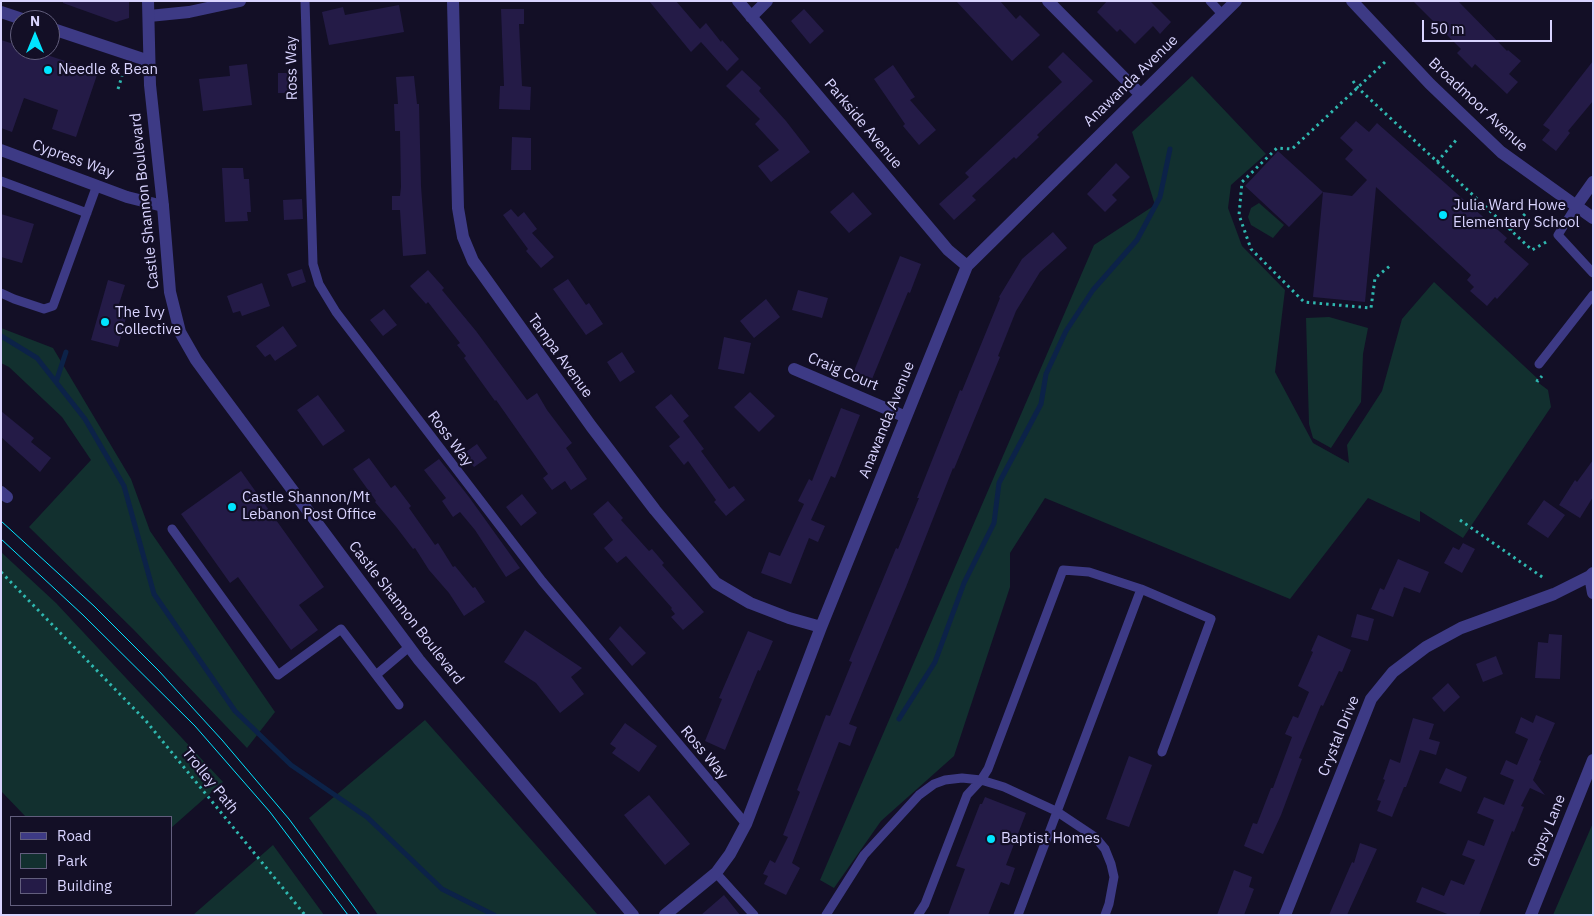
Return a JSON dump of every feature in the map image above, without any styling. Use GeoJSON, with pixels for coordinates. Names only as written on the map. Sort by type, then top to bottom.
{"type":"FeatureCollection","features":[{"type":"Feature","properties":{"kind":"street","name":"Castle Shannon Boulevard"},"geometry":{"type":"LineString","coordinates":[[148,1],[150,85],[170,292],[180,332],[214,386],[409,647],[633,915]]}},
{"type":"Feature","properties":{"kind":"street"},"geometry":{"type":"LineString","coordinates":[[149,16],[189,12],[240,1]]}},
{"type":"Feature","properties":{"kind":"street","name":"Tampa Avenue"},"geometry":{"type":"LineString","coordinates":[[453,1],[458,208],[463,237],[473,262],[591,426],[655,510],[716,583],[750,602],[789,618],[821,627]]}},
{"type":"Feature","properties":{"kind":"street","name":"Parkside Avenue"},"geometry":{"type":"LineString","coordinates":[[738,1],[948,250],[967,266]]}},
{"type":"Feature","properties":{"kind":"street"},"geometry":{"type":"LineString","coordinates":[[751,17],[767,1]]}},
{"type":"Feature","properties":{"kind":"street"},"geometry":{"type":"LineString","coordinates":[[1048,1],[1140,94]]}},
{"type":"Feature","properties":{"kind":"street","name":"Anawanda Avenue"},"geometry":{"type":"LineString","coordinates":[[665,915],[716,873],[730,854],[746,824],[821,627],[967,266],[1236,1]]}},
{"type":"Feature","properties":{"kind":"street","name":"Broadmoor Avenue"},"geometry":{"type":"LineString","coordinates":[[1352,1],[1430,84],[1501,152],[1593,218]]}},
{"type":"Feature","properties":{"kind":"street"},"geometry":{"type":"LineString","coordinates":[[60,31],[149,61]]}},
{"type":"Feature","properties":{"kind":"street","name":"Cypress Way"},"geometry":{"type":"LineString","coordinates":[[1,150],[127,196],[163,206]]}},
{"type":"Feature","properties":{"kind":"street"},"geometry":{"type":"LineString","coordinates":[[1576,206],[1593,182]]}},
{"type":"Feature","properties":{"kind":"street","name":"Craig Court"},"geometry":{"type":"LineString","coordinates":[[794,369],[906,417]]}},
{"type":"Feature","properties":{"kind":"street"},"geometry":{"type":"LineString","coordinates":[[1591,575],[1593,593]]}},
{"type":"Feature","properties":{"kind":"street","name":"Crystal Drive"},"geometry":{"type":"LineString","coordinates":[[1285,915],[1370,699],[1393,672],[1426,647],[1461,628],[1554,594],[1591,575]]}},
{"type":"Feature","properties":{"kind":"street","name":"Gypsy Lane"},"geometry":{"type":"LineString","coordinates":[[1531,915],[1593,760]]}},
{"type":"Feature","properties":{"kind":"lane","name":"Ross Way"},"geometry":{"type":"LineString","coordinates":[[304,1],[312,244],[313,264],[318,284],[336,312],[542,581],[746,824]]}},
{"type":"Feature","properties":{"kind":"lane"},"geometry":{"type":"LineString","coordinates":[[1210,1],[1222,14]]}},
{"type":"Feature","properties":{"kind":"lane"},"geometry":{"type":"LineString","coordinates":[[1,181],[86,213]]}},
{"type":"Feature","properties":{"kind":"lane"},"geometry":{"type":"LineString","coordinates":[[1,293],[44,309],[53,306],[96,185]]}},
{"type":"Feature","properties":{"kind":"lane"},"geometry":{"type":"LineString","coordinates":[[1576,206],[1558,235],[1593,272]]}},
{"type":"Feature","properties":{"kind":"lane"},"geometry":{"type":"LineString","coordinates":[[1539,364],[1593,295]]}},
{"type":"Feature","properties":{"kind":"lane"},"geometry":{"type":"LineString","coordinates":[[172,530],[278,675],[341,629],[399,706]]}},
{"type":"Feature","properties":{"kind":"lane"},"geometry":{"type":"LineString","coordinates":[[918,915],[925,904],[967,795],[988,769],[1063,570],[1089,572],[1141,589],[1211,619],[1162,752]]}},
{"type":"Feature","properties":{"kind":"lane"},"geometry":{"type":"LineString","coordinates":[[1018,915],[1141,589]]}},
{"type":"Feature","properties":{"kind":"lane"},"geometry":{"type":"LineString","coordinates":[[376,675],[409,647]]}},
{"type":"Feature","properties":{"kind":"lane"},"geometry":{"type":"LineString","coordinates":[[826,915],[864,855],[919,795],[934,784],[945,780],[962,778],[981,780],[1004,787],[1056,811],[1095,838],[1105,849],[1114,877],[1105,915]]}},
{"type":"Feature","properties":{"kind":"lane"},"geometry":{"type":"LineString","coordinates":[[716,873],[754,915]]}},
{"type":"Feature","properties":{"kind":"path"},"geometry":{"type":"LineString","coordinates":[[1385,62],[1292,149],[1277,148],[1242,182],[1239,215],[1251,249],[1304,302],[1371,308],[1375,278],[1391,265]]}},
{"type":"Feature","properties":{"kind":"path"},"geometry":{"type":"LineString","coordinates":[[118,89],[122,76]]}},
{"type":"Feature","properties":{"kind":"path"},"geometry":{"type":"LineString","coordinates":[[1353,80],[1358,88],[1532,250],[1558,235]]}},
{"type":"Feature","properties":{"kind":"path"},"geometry":{"type":"LineString","coordinates":[[1437,162],[1458,138]]}},
{"type":"Feature","properties":{"kind":"path"},"geometry":{"type":"LineString","coordinates":[[1510,230],[1540,197]]}},
{"type":"Feature","properties":{"kind":"path"},"geometry":{"type":"LineString","coordinates":[[1460,520],[1545,579]]}},
{"type":"Feature","properties":{"kind":"path","name":"Trolley Path"},"geometry":{"type":"LineString","coordinates":[[1,572],[146,721],[304,915]]}},
{"type":"Feature","properties":{"kind":"green space"},"geometry":{"type":"Polygon","coordinates":[[[1192,76],[1266,154],[1231,185],[1228,208],[1242,246],[1285,290],[1275,372],[1313,443],[1349,463],[1347,445],[1382,391],[1402,319],[1434,282],[1538,379],[1536,381],[1548,390],[1551,407],[1463,538],[1420,511],[1420,522],[1368,498],[1290,599],[1045,498],[1010,553],[1010,587],[954,756],[881,821],[834,888],[820,880],[1094,245],[1155,205],[1132,132],[1192,76]]]}},
{"type":"Feature","properties":{"kind":"green space"},"geometry":{"type":"Polygon","coordinates":[[[1259,203],[1284,225],[1273,238],[1251,225],[1248,217],[1251,208],[1259,203]]]}},
{"type":"Feature","properties":{"kind":"green space"},"geometry":{"type":"Polygon","coordinates":[[[1329,317],[1368,328],[1363,354],[1361,402],[1331,448],[1313,438],[1309,424],[1306,318],[1329,317]]]}},
{"type":"Feature","properties":{"kind":"green space"},"geometry":{"type":"Polygon","coordinates":[[[1,328],[53,348],[131,479],[150,531],[275,712],[247,748],[134,630],[29,527],[91,460],[62,417],[9,367],[1,363],[1,328]]]}},
{"type":"Feature","properties":{"kind":"green space"},"geometry":{"type":"Polygon","coordinates":[[[1,552],[56,603],[223,782],[172,827],[172,816],[25,816],[1,791],[1,552]]]}},
{"type":"Feature","properties":{"kind":"green space"},"geometry":{"type":"Polygon","coordinates":[[[425,720],[598,915],[378,915],[309,818],[425,720]]]}},
{"type":"Feature","properties":{"kind":"green space"},"geometry":{"type":"Polygon","coordinates":[[[1593,823],[1593,915],[1553,915],[1593,823]]]}},
{"type":"Feature","properties":{"kind":"green space"},"geometry":{"type":"Polygon","coordinates":[[[273,845],[324,915],[193,915],[273,845]]]}},
{"type":"Feature","properties":{"kind":"building"},"geometry":{"type":"Polygon","coordinates":[[[63,1],[129,1],[129,18],[116,22],[63,3],[63,1]]]}},
{"type":"Feature","properties":{"kind":"building"},"geometry":{"type":"Polygon","coordinates":[[[649,1],[676,1],[700,29],[706,23],[721,42],[722,40],[739,59],[727,71],[701,42],[691,52],[649,1]]]}},
{"type":"Feature","properties":{"kind":"building"},"geometry":{"type":"Polygon","coordinates":[[[956,1],[1000,1],[1016,19],[1020,15],[1040,35],[1012,61],[956,1]]]}},
{"type":"Feature","properties":{"kind":"building"},"geometry":{"type":"Polygon","coordinates":[[[1107,1],[1150,1],[1171,22],[1160,34],[1153,26],[1135,44],[1120,29],[1117,32],[1097,12],[1107,1]]]}},
{"type":"Feature","properties":{"kind":"building"},"geometry":{"type":"Polygon","coordinates":[[[1413,1],[1458,1],[1507,51],[1521,61],[1509,74],[1518,82],[1507,94],[1475,64],[1472,68],[1457,53],[1461,49],[1413,1]]]}},
{"type":"Feature","properties":{"kind":"building"},"geometry":{"type":"Polygon","coordinates":[[[399,5],[404,32],[329,45],[322,12],[343,7],[345,15],[399,5]]]}},
{"type":"Feature","properties":{"kind":"building"},"geometry":{"type":"Polygon","coordinates":[[[501,9],[524,9],[524,24],[519,24],[522,86],[531,87],[530,110],[499,109],[500,86],[504,86],[501,9]]]}},
{"type":"Feature","properties":{"kind":"building"},"geometry":{"type":"Polygon","coordinates":[[[804,9],[824,31],[810,44],[791,21],[804,9]]]}},
{"type":"Feature","properties":{"kind":"building"},"geometry":{"type":"Polygon","coordinates":[[[1,40],[10,43],[10,60],[60,59],[98,72],[76,137],[52,129],[58,110],[24,98],[12,132],[1,128],[1,40]]]}},
{"type":"Feature","properties":{"kind":"building"},"geometry":{"type":"Polygon","coordinates":[[[1063,52],[1093,81],[1037,135],[1039,137],[1016,159],[1014,157],[972,196],[976,200],[954,220],[939,204],[969,177],[965,173],[1062,82],[1048,67],[1063,52]]]}},
{"type":"Feature","properties":{"kind":"building"},"geometry":{"type":"Polygon","coordinates":[[[1593,61],[1593,101],[1568,131],[1570,133],[1556,151],[1542,140],[1550,130],[1543,125],[1593,61]]]}},
{"type":"Feature","properties":{"kind":"building"},"geometry":{"type":"Polygon","coordinates":[[[247,64],[252,105],[203,111],[199,79],[230,76],[229,66],[247,64]]]}},
{"type":"Feature","properties":{"kind":"building"},"geometry":{"type":"Polygon","coordinates":[[[893,65],[915,97],[910,100],[936,130],[919,145],[903,126],[905,124],[874,79],[893,65]]]}},
{"type":"Feature","properties":{"kind":"building"},"geometry":{"type":"Polygon","coordinates":[[[742,70],[761,88],[759,91],[810,152],[771,182],[758,166],[779,150],[755,124],[760,119],[726,86],[742,70]]]}},
{"type":"Feature","properties":{"kind":"building"},"geometry":{"type":"Polygon","coordinates":[[[278,73],[297,73],[297,93],[278,93],[278,73]]]}},
{"type":"Feature","properties":{"kind":"building"},"geometry":{"type":"Polygon","coordinates":[[[414,76],[417,104],[419,104],[421,186],[426,254],[403,256],[400,210],[392,210],[392,196],[400,196],[401,187],[400,131],[395,131],[394,104],[398,104],[396,77],[414,76]]]}},
{"type":"Feature","properties":{"kind":"building","name":"Julia Ward Howe Elementary School"},"geometry":{"type":"Polygon","coordinates":[[[1356,121],[1369,132],[1377,123],[1507,238],[1504,242],[1529,264],[1497,299],[1495,297],[1487,306],[1470,291],[1474,287],[1467,280],[1471,275],[1376,187],[1365,302],[1313,297],[1323,192],[1352,196],[1367,180],[1345,159],[1353,150],[1340,138],[1356,121]]]}},
{"type":"Feature","properties":{"kind":"building"},"geometry":{"type":"Polygon","coordinates":[[[512,137],[531,138],[531,170],[511,170],[512,137]]]}},
{"type":"Feature","properties":{"kind":"building"},"geometry":{"type":"Polygon","coordinates":[[[1278,151],[1323,192],[1289,227],[1245,186],[1278,151]]]}},
{"type":"Feature","properties":{"kind":"building"},"geometry":{"type":"Polygon","coordinates":[[[1116,163],[1130,177],[1112,195],[1117,200],[1105,212],[1087,194],[1116,163]]]}},
{"type":"Feature","properties":{"kind":"building"},"geometry":{"type":"Polygon","coordinates":[[[222,168],[243,168],[244,179],[249,179],[251,212],[247,212],[248,221],[225,222],[222,168]]]}},
{"type":"Feature","properties":{"kind":"building"},"geometry":{"type":"Polygon","coordinates":[[[853,192],[872,214],[849,233],[830,212],[853,192]]]}},
{"type":"Feature","properties":{"kind":"building"},"geometry":{"type":"Polygon","coordinates":[[[302,199],[303,219],[284,220],[283,200],[302,199]]]}},
{"type":"Feature","properties":{"kind":"building"},"geometry":{"type":"Polygon","coordinates":[[[511,209],[518,217],[524,212],[537,229],[532,233],[554,257],[541,268],[526,251],[528,249],[503,215],[511,209]]]}},
{"type":"Feature","properties":{"kind":"building"},"geometry":{"type":"Polygon","coordinates":[[[1,214],[34,224],[22,263],[1,257],[1,214]]]}},
{"type":"Feature","properties":{"kind":"building"},"geometry":{"type":"Polygon","coordinates":[[[1053,232],[1067,248],[1040,272],[1016,311],[998,356],[1000,357],[849,724],[857,727],[850,746],[839,742],[792,863],[800,868],[786,895],[764,884],[768,876],[763,874],[770,860],[775,863],[788,837],[783,835],[800,792],[797,790],[826,715],[830,716],[852,662],[849,661],[896,548],[898,549],[960,390],[962,391],[999,297],[1022,259],[1053,232]]]}},
{"type":"Feature","properties":{"kind":"building"},"geometry":{"type":"Polygon","coordinates":[[[900,256],[921,264],[870,384],[852,376],[900,256]]]}},
{"type":"Feature","properties":{"kind":"building"},"geometry":{"type":"Polygon","coordinates":[[[302,269],[306,282],[292,287],[287,274],[302,269]]]}},
{"type":"Feature","properties":{"kind":"building"},"geometry":{"type":"Polygon","coordinates":[[[428,270],[444,288],[442,290],[476,331],[527,400],[537,393],[547,410],[572,443],[566,448],[587,479],[571,490],[565,481],[552,490],[543,478],[548,474],[464,358],[466,356],[457,345],[460,343],[428,302],[426,304],[410,286],[428,270]]]}},
{"type":"Feature","properties":{"kind":"building"},"geometry":{"type":"Polygon","coordinates":[[[568,279],[586,305],[589,303],[603,324],[586,335],[553,289],[568,279]]]}},
{"type":"Feature","properties":{"kind":"building"},"geometry":{"type":"Polygon","coordinates":[[[108,280],[125,285],[119,304],[129,307],[118,347],[91,340],[108,280]]]}},
{"type":"Feature","properties":{"kind":"building"},"geometry":{"type":"Polygon","coordinates":[[[262,283],[270,306],[242,316],[240,311],[233,313],[227,296],[262,283]]]}},
{"type":"Feature","properties":{"kind":"building"},"geometry":{"type":"Polygon","coordinates":[[[798,290],[828,298],[822,318],[792,310],[798,290]]]}},
{"type":"Feature","properties":{"kind":"building"},"geometry":{"type":"Polygon","coordinates":[[[766,299],[780,317],[754,338],[740,321],[766,299]]]}},
{"type":"Feature","properties":{"kind":"building"},"geometry":{"type":"Polygon","coordinates":[[[384,309],[397,325],[383,336],[370,320],[384,309]]]}},
{"type":"Feature","properties":{"kind":"building"},"geometry":{"type":"Polygon","coordinates":[[[283,326],[297,346],[275,361],[270,354],[265,357],[256,346],[283,326]]]}},
{"type":"Feature","properties":{"kind":"building"},"geometry":{"type":"Polygon","coordinates":[[[724,337],[751,343],[744,374],[718,369],[724,337]]]}},
{"type":"Feature","properties":{"kind":"building"},"geometry":{"type":"Polygon","coordinates":[[[622,352],[635,372],[620,382],[607,362],[622,352]]]}},
{"type":"Feature","properties":{"kind":"building"},"geometry":{"type":"Polygon","coordinates":[[[750,392],[775,416],[759,432],[734,407],[750,392]]]}},
{"type":"Feature","properties":{"kind":"building"},"geometry":{"type":"Polygon","coordinates":[[[671,394],[689,416],[683,421],[704,449],[701,451],[729,489],[734,486],[745,500],[726,516],[714,502],[716,500],[688,461],[684,465],[669,446],[680,437],[655,407],[671,394]]]}},
{"type":"Feature","properties":{"kind":"building"},"geometry":{"type":"Polygon","coordinates":[[[318,395],[345,431],[323,446],[297,410],[318,395]]]}},
{"type":"Feature","properties":{"kind":"building"},"geometry":{"type":"Polygon","coordinates":[[[841,408],[860,415],[835,478],[831,476],[811,520],[825,526],[818,542],[809,538],[791,584],[761,573],[769,552],[780,556],[804,504],[798,501],[809,479],[812,481],[841,408]]]}},
{"type":"Feature","properties":{"kind":"building"},"geometry":{"type":"Polygon","coordinates":[[[1,411],[34,438],[31,442],[51,458],[40,472],[1,437],[1,411]]]}},
{"type":"Feature","properties":{"kind":"building"},"geometry":{"type":"Polygon","coordinates":[[[477,444],[487,458],[474,467],[463,454],[477,444]]]}},
{"type":"Feature","properties":{"kind":"building"},"geometry":{"type":"Polygon","coordinates":[[[369,458],[391,488],[395,485],[411,506],[409,508],[435,545],[438,543],[453,567],[455,566],[473,588],[475,587],[485,602],[464,616],[449,593],[429,570],[415,548],[413,549],[375,502],[353,469],[369,458]]]}},
{"type":"Feature","properties":{"kind":"building"},"geometry":{"type":"Polygon","coordinates":[[[439,459],[520,568],[506,577],[475,530],[460,512],[453,517],[442,501],[446,498],[424,470],[439,459]]]}},
{"type":"Feature","properties":{"kind":"building"},"geometry":{"type":"Polygon","coordinates":[[[1593,460],[1593,497],[1580,518],[1559,505],[1575,480],[1577,482],[1593,460]]]}},
{"type":"Feature","properties":{"kind":"building"},"geometry":{"type":"Polygon","coordinates":[[[241,471],[324,587],[299,605],[318,630],[291,650],[238,577],[230,583],[181,514],[241,471]]]}},
{"type":"Feature","properties":{"kind":"building"},"geometry":{"type":"Polygon","coordinates":[[[522,494],[537,513],[521,526],[506,507],[522,494]]]}},
{"type":"Feature","properties":{"kind":"building"},"geometry":{"type":"Polygon","coordinates":[[[1544,500],[1565,515],[1548,538],[1527,524],[1544,500]]]}},
{"type":"Feature","properties":{"kind":"building"},"geometry":{"type":"Polygon","coordinates":[[[608,501],[623,518],[621,520],[649,551],[652,549],[664,563],[662,565],[704,612],[683,630],[671,617],[675,614],[672,608],[626,556],[617,563],[604,548],[613,540],[593,514],[608,501]]]}},
{"type":"Feature","properties":{"kind":"building"},"geometry":{"type":"Polygon","coordinates":[[[1463,543],[1475,549],[1462,573],[1444,563],[1453,547],[1459,550],[1463,543]]]}},
{"type":"Feature","properties":{"kind":"building"},"geometry":{"type":"Polygon","coordinates":[[[1398,559],[1429,572],[1420,593],[1404,587],[1393,617],[1371,609],[1380,588],[1384,590],[1398,559]]]}},
{"type":"Feature","properties":{"kind":"building"},"geometry":{"type":"Polygon","coordinates":[[[1357,614],[1374,619],[1368,641],[1351,637],[1357,614]]]}},
{"type":"Feature","properties":{"kind":"building"},"geometry":{"type":"Polygon","coordinates":[[[620,626],[646,653],[632,666],[609,639],[620,626]]]}},
{"type":"Feature","properties":{"kind":"building"},"geometry":{"type":"Polygon","coordinates":[[[525,630],[582,668],[571,677],[584,694],[560,713],[536,683],[504,662],[525,630]]]}},
{"type":"Feature","properties":{"kind":"building"},"geometry":{"type":"Polygon","coordinates":[[[748,631],[773,641],[760,671],[758,670],[725,750],[705,741],[722,699],[719,698],[748,631]]]}},
{"type":"Feature","properties":{"kind":"building"},"geometry":{"type":"Polygon","coordinates":[[[1549,634],[1562,635],[1560,679],[1535,678],[1538,642],[1548,643],[1549,634]]]}},
{"type":"Feature","properties":{"kind":"building"},"geometry":{"type":"Polygon","coordinates":[[[1318,635],[1351,650],[1342,672],[1339,671],[1323,706],[1321,705],[1299,758],[1302,759],[1281,815],[1263,854],[1244,846],[1253,823],[1257,824],[1271,788],[1273,788],[1292,737],[1285,734],[1293,716],[1298,718],[1309,692],[1298,686],[1313,652],[1311,651],[1318,635]]]}},
{"type":"Feature","properties":{"kind":"building"},"geometry":{"type":"Polygon","coordinates":[[[1496,656],[1503,674],[1483,682],[1476,664],[1496,656]]]}},
{"type":"Feature","properties":{"kind":"building"},"geometry":{"type":"Polygon","coordinates":[[[1448,683],[1460,697],[1444,712],[1432,698],[1448,683]]]}},
{"type":"Feature","properties":{"kind":"building"},"geometry":{"type":"Polygon","coordinates":[[[1536,715],[1555,723],[1539,760],[1541,761],[1533,780],[1545,795],[1530,788],[1521,806],[1524,807],[1514,832],[1512,831],[1479,915],[1450,915],[1416,902],[1422,887],[1444,896],[1451,880],[1464,885],[1475,860],[1462,855],[1468,840],[1484,846],[1494,820],[1477,813],[1484,797],[1504,805],[1514,780],[1500,774],[1506,760],[1517,765],[1528,739],[1515,733],[1521,717],[1533,723],[1536,715]]]}},
{"type":"Feature","properties":{"kind":"building"},"geometry":{"type":"Polygon","coordinates":[[[1413,718],[1434,724],[1429,739],[1440,742],[1436,755],[1420,750],[1392,817],[1377,811],[1381,801],[1377,800],[1385,780],[1383,779],[1390,759],[1400,763],[1413,718]]]}},
{"type":"Feature","properties":{"kind":"building"},"geometry":{"type":"Polygon","coordinates":[[[625,723],[657,746],[639,772],[612,753],[616,748],[610,744],[625,723]]]}},
{"type":"Feature","properties":{"kind":"building"},"geometry":{"type":"Polygon","coordinates":[[[1129,756],[1152,765],[1129,827],[1106,819],[1129,756]]]}},
{"type":"Feature","properties":{"kind":"building"},"geometry":{"type":"Polygon","coordinates":[[[1446,768],[1467,777],[1461,792],[1439,783],[1446,768]]]}},
{"type":"Feature","properties":{"kind":"building"},"geometry":{"type":"Polygon","coordinates":[[[649,795],[690,844],[665,865],[624,815],[649,795]]]}},
{"type":"Feature","properties":{"kind":"building","name":"Baptist Homes"},"geometry":{"type":"Polygon","coordinates":[[[985,797],[1026,813],[1006,865],[1015,868],[1009,885],[1001,882],[988,915],[948,915],[965,869],[956,866],[980,804],[982,804],[985,797]]]}},
{"type":"Feature","properties":{"kind":"building"},"geometry":{"type":"Polygon","coordinates":[[[1360,843],[1377,849],[1347,915],[1329,915],[1352,862],[1354,863],[1360,843]]]}},
{"type":"Feature","properties":{"kind":"building"},"geometry":{"type":"Polygon","coordinates":[[[1234,870],[1252,877],[1249,887],[1254,889],[1244,915],[1217,915],[1234,870]]]}},
{"type":"Feature","properties":{"kind":"building"},"geometry":{"type":"Polygon","coordinates":[[[724,895],[740,915],[701,915],[724,895]]]}},
{"type":"Feature","properties":{"kind":"waterway"},"geometry":{"type":"LineString","coordinates":[[899,719],[935,662],[964,583],[994,523],[999,483],[1041,404],[1046,374],[1066,331],[1093,290],[1137,240],[1160,197],[1170,149]]}},
{"type":"Feature","properties":{"kind":"waterway"},"geometry":{"type":"LineString","coordinates":[[1,336],[37,358],[85,419],[124,486],[154,594],[235,711],[291,765],[367,817],[442,889],[494,915]]}},
{"type":"Feature","properties":{"kind":"waterway"},"geometry":{"type":"LineString","coordinates":[[56,382],[66,352]]}},
{"type":"Feature","properties":{"kind":"tram line"},"geometry":{"type":"LineString","coordinates":[[1,521],[94,606],[159,671],[222,740],[289,819],[360,915]]}},
{"type":"Feature","properties":{"kind":"tram line"},"geometry":{"type":"LineString","coordinates":[[1,539],[83,615],[195,726],[270,812],[348,915]]}},
{"type":"Feature","properties":{"kind":"place","name":"Needle & Bean"},"geometry":{"type":"Point","coordinates":[48,70]}},
{"type":"Feature","properties":{"kind":"place","name":"Julia Ward Howe Elementary School"},"geometry":{"type":"Point","coordinates":[1443,215]}},
{"type":"Feature","properties":{"kind":"place","name":"The Ivy Collective"},"geometry":{"type":"Point","coordinates":[105,322]}},
{"type":"Feature","properties":{"kind":"place","name":"Castle Shannon/Mt Lebanon Post Office"},"geometry":{"type":"Point","coordinates":[232,507]}},
{"type":"Feature","properties":{"kind":"place","name":"Baptist Homes"},"geometry":{"type":"Point","coordinates":[991,839]}}]}
